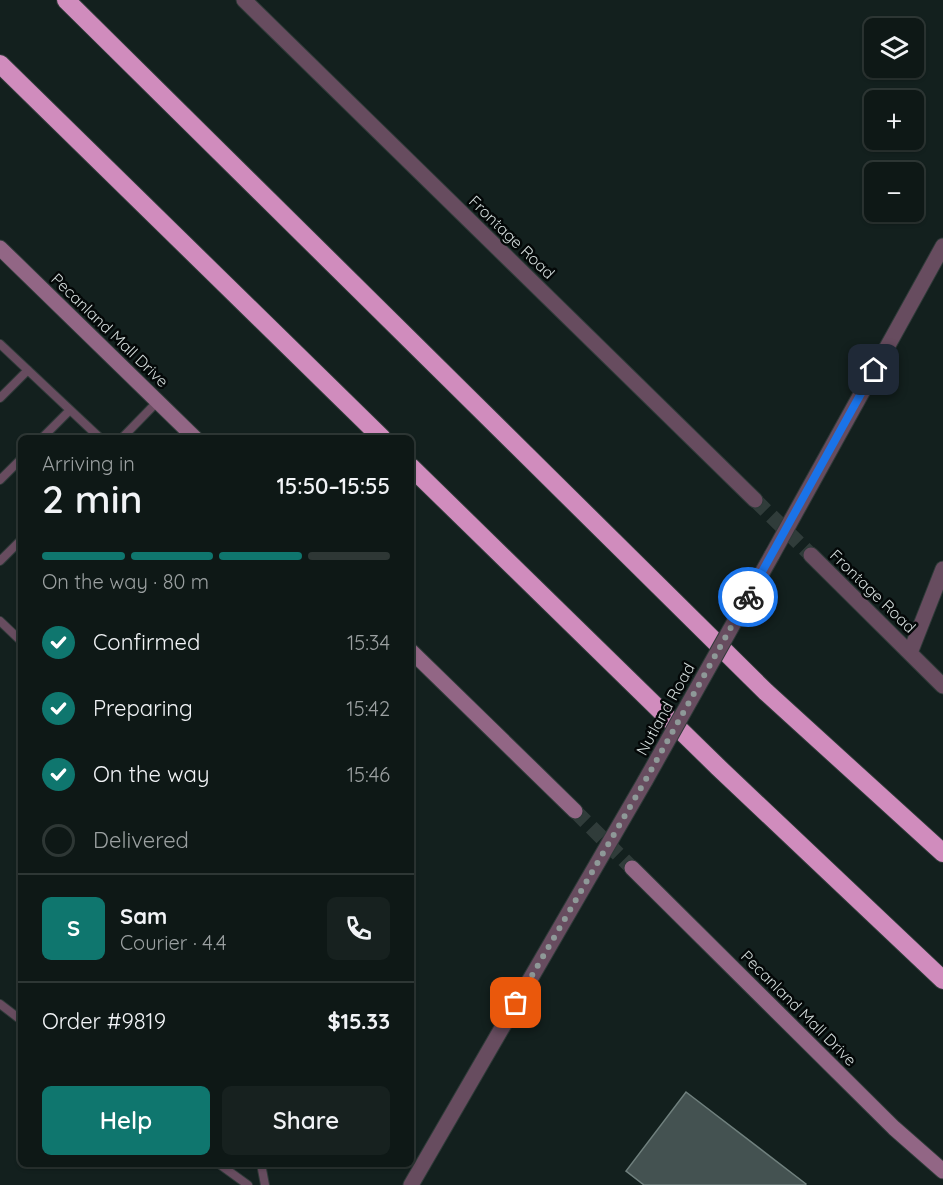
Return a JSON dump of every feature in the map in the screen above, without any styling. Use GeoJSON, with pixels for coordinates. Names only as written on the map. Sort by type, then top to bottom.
{"type":"FeatureCollection","features":[{"type":"Feature","properties":{"kind":"highway"},"geometry":{"type":"LineString","coordinates":[[66,0],[758,683],[943,853]]}},
{"type":"Feature","properties":{"kind":"highway"},"geometry":{"type":"LineString","coordinates":[[0,64],[379,435]]}},
{"type":"Feature","properties":{"kind":"highway"},"geometry":{"type":"LineString","coordinates":[[414,469],[710,759],[943,980]]}},
{"type":"Feature","properties":{"kind":"street","name":"Frontage Road"},"geometry":{"type":"LineString","coordinates":[[244,0],[755,500]]}},
{"type":"Feature","properties":{"kind":"street","name":"Nutland Road"},"geometry":{"type":"LineString","coordinates":[[411,1185],[645,781],[943,246]]}},
{"type":"Feature","properties":{"kind":"street","name":"Pecanland Mall Drive"},"geometry":{"type":"LineString","coordinates":[[0,248],[192,435]]}},
{"type":"Feature","properties":{"kind":"street","name":"Frontage Road"},"geometry":{"type":"LineString","coordinates":[[811,555],[943,686]]}},
{"type":"Feature","properties":{"kind":"street"},"geometry":{"type":"LineString","coordinates":[[910,653],[943,569]]}},
{"type":"Feature","properties":{"kind":"street"},"geometry":{"type":"LineString","coordinates":[[414,654],[575,812]]}},
{"type":"Feature","properties":{"kind":"street","name":"Pecanland Mall Drive"},"geometry":{"type":"LineString","coordinates":[[632,868],[894,1128],[943,1171]]}},
{"type":"Feature","properties":{"kind":"lane"},"geometry":{"type":"LineString","coordinates":[[0,344],[97,435]]}},
{"type":"Feature","properties":{"kind":"lane"},"geometry":{"type":"LineString","coordinates":[[0,398],[28,370]]}},
{"type":"Feature","properties":{"kind":"lane"},"geometry":{"type":"LineString","coordinates":[[125,435],[158,401]]}},
{"type":"Feature","properties":{"kind":"lane"},"geometry":{"type":"LineString","coordinates":[[45,435],[70,410]]}},
{"type":"Feature","properties":{"kind":"lane"},"geometry":{"type":"LineString","coordinates":[[0,480],[18,462]]}},
{"type":"Feature","properties":{"kind":"lane"},"geometry":{"type":"LineString","coordinates":[[0,561],[18,543]]}},
{"type":"Feature","properties":{"kind":"lane"},"geometry":{"type":"LineString","coordinates":[[0,621],[18,634]]}},
{"type":"Feature","properties":{"kind":"lane"},"geometry":{"type":"LineString","coordinates":[[0,1004],[18,1018]]}},
{"type":"Feature","properties":{"kind":"lane"},"geometry":{"type":"LineString","coordinates":[[223,1167],[248,1185]]}},
{"type":"Feature","properties":{"kind":"lane"},"geometry":{"type":"LineString","coordinates":[[262,1167],[265,1185]]}},
{"type":"Feature","properties":{"kind":"building"},"geometry":{"type":"Polygon","coordinates":[[[686,1092],[806,1184],[644,1185],[626,1171],[686,1092]]]}},
{"type":"Feature","properties":{"kind":"tunnel"},"geometry":{"type":"LineString","coordinates":[[755,500],[811,555]]}},
{"type":"Feature","properties":{"kind":"tunnel"},"geometry":{"type":"LineString","coordinates":[[575,811],[632,868]]}},
{"type":"Feature","properties":{"kind":"way so far"},"geometry":{"type":"LineString","coordinates":[[516,1003],[645,781],[748,597]]}},
{"type":"Feature","properties":{"kind":"route"},"geometry":{"type":"LineString","coordinates":[[748,597],[874,370]]}}]}
